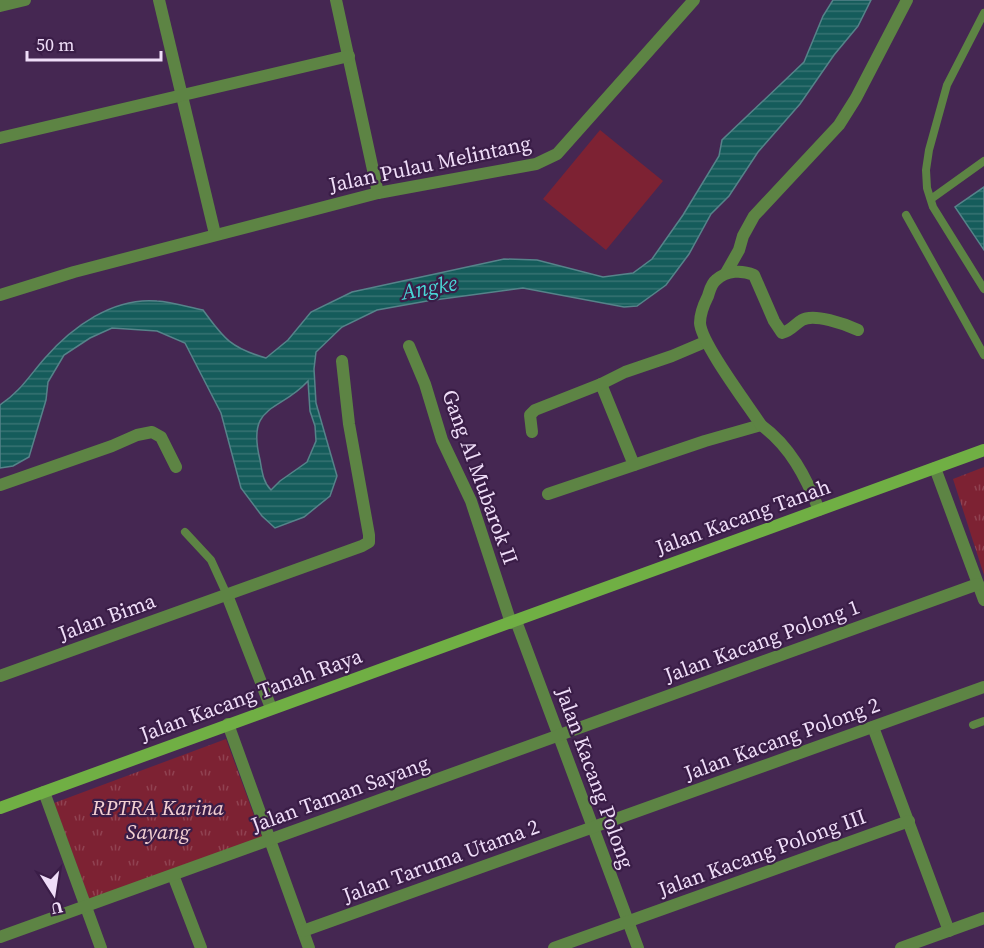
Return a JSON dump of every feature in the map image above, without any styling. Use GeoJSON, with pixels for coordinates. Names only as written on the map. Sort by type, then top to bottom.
{"type":"FeatureCollection","features":[{"type":"Feature","properties":{"kind":"street"},"geometry":{"type":"LineString","coordinates":[[0,6],[25,0]]}},
{"type":"Feature","properties":{"kind":"street"},"geometry":{"type":"LineString","coordinates":[[159,0],[215,234]]}},
{"type":"Feature","properties":{"kind":"street"},"geometry":{"type":"LineString","coordinates":[[336,0],[378,193]]}},
{"type":"Feature","properties":{"kind":"street","name":"Jalan Pulau Melintang"},"geometry":{"type":"LineString","coordinates":[[0,295],[74,272],[378,193],[536,164],[557,154],[694,0]]}},
{"type":"Feature","properties":{"kind":"street"},"geometry":{"type":"LineString","coordinates":[[819,510],[794,458],[774,435],[761,425],[705,342],[700,323],[712,284],[726,273],[754,216],[839,125],[856,98],[907,0]]}},
{"type":"Feature","properties":{"kind":"street"},"geometry":{"type":"LineString","coordinates":[[0,138],[349,56]]}},
{"type":"Feature","properties":{"kind":"street"},"geometry":{"type":"LineString","coordinates":[[726,273],[746,272],[754,275],[774,321],[782,333],[788,332],[804,319],[812,317],[845,324],[858,330]]}},
{"type":"Feature","properties":{"kind":"street"},"geometry":{"type":"LineString","coordinates":[[532,432],[530,416],[535,410],[625,372],[705,342]]}},
{"type":"Feature","properties":{"kind":"street","name":"Gang Al Mubarok II"},"geometry":{"type":"LineString","coordinates":[[409,346],[421,372],[442,440],[471,501],[514,622]]}},
{"type":"Feature","properties":{"kind":"street","name":"Jalan Bima"},"geometry":{"type":"LineString","coordinates":[[0,676],[369,542],[349,424],[342,361]]}},
{"type":"Feature","properties":{"kind":"street"},"geometry":{"type":"LineString","coordinates":[[601,384],[634,465]]}},
{"type":"Feature","properties":{"kind":"street"},"geometry":{"type":"LineString","coordinates":[[548,494],[761,425]]}},
{"type":"Feature","properties":{"kind":"street"},"geometry":{"type":"LineString","coordinates":[[0,485],[137,435],[152,432],[160,437],[176,467]]}},
{"type":"Feature","properties":{"kind":"street","name":"Jalan Kacang Tanah"},"geometry":{"type":"LineString","coordinates":[[514,622],[984,450]]}},
{"type":"Feature","properties":{"kind":"street"},"geometry":{"type":"LineString","coordinates":[[935,468],[984,600]]}},
{"type":"Feature","properties":{"kind":"street","name":"Jalan Kacang Polong 1"},"geometry":{"type":"LineString","coordinates":[[559,735],[978,584]]}},
{"type":"Feature","properties":{"kind":"street"},"geometry":{"type":"LineString","coordinates":[[227,595],[271,708]]}},
{"type":"Feature","properties":{"kind":"street","name":"Jalan Kacang Tanah Raya"},"geometry":{"type":"LineString","coordinates":[[0,808],[271,708],[514,622]]}},
{"type":"Feature","properties":{"kind":"street","name":"Jalan Kacang Polong"},"geometry":{"type":"LineString","coordinates":[[514,622],[559,735],[638,948]]}},
{"type":"Feature","properties":{"kind":"street","name":"Jalan Kacang Polong 2"},"geometry":{"type":"LineString","coordinates":[[593,828],[984,687]]}},
{"type":"Feature","properties":{"kind":"street"},"geometry":{"type":"LineString","coordinates":[[228,724],[309,948]]}},
{"type":"Feature","properties":{"kind":"street"},"geometry":{"type":"LineString","coordinates":[[873,727],[949,931]]}},
{"type":"Feature","properties":{"kind":"street","name":"Jalan Taman Sayang"},"geometry":{"type":"LineString","coordinates":[[0,937],[559,735]]}},
{"type":"Feature","properties":{"kind":"street"},"geometry":{"type":"LineString","coordinates":[[44,792],[101,948]]}},
{"type":"Feature","properties":{"kind":"street","name":"Jalan Kacang Polong III"},"geometry":{"type":"LineString","coordinates":[[554,948],[909,821]]}},
{"type":"Feature","properties":{"kind":"street","name":"Jalan Taruma Utama 2"},"geometry":{"type":"LineString","coordinates":[[303,931],[593,828]]}},
{"type":"Feature","properties":{"kind":"street"},"geometry":{"type":"LineString","coordinates":[[173,875],[201,948]]}},
{"type":"Feature","properties":{"kind":"street"},"geometry":{"type":"LineString","coordinates":[[902,948],[984,918]]}},
{"type":"Feature","properties":{"kind":"lane"},"geometry":{"type":"LineString","coordinates":[[984,13],[947,85],[929,150],[926,170],[927,188],[933,207],[984,289]]}},
{"type":"Feature","properties":{"kind":"lane"},"geometry":{"type":"LineString","coordinates":[[931,199],[984,161]]}},
{"type":"Feature","properties":{"kind":"lane"},"geometry":{"type":"LineString","coordinates":[[906,215],[984,355]]}},
{"type":"Feature","properties":{"kind":"lane"},"geometry":{"type":"LineString","coordinates":[[185,532],[211,560],[227,595]]}},
{"type":"Feature","properties":{"kind":"lane"},"geometry":{"type":"LineString","coordinates":[[973,725],[984,721]]}},
{"type":"Feature","properties":{"kind":"green space"},"geometry":{"type":"Polygon","coordinates":[[[600,130],[663,181],[606,250],[543,199],[600,130]]]}},
{"type":"Feature","properties":{"kind":"green space"},"geometry":{"type":"Polygon","coordinates":[[[984,467],[984,575],[953,479],[984,467]]]}},
{"type":"Feature","properties":{"kind":"green space","name":"RPTRA Karina Sayang"},"geometry":{"type":"Polygon","coordinates":[[[226,739],[262,837],[90,901],[54,803],[226,739]]]}},
{"type":"Feature","properties":{"kind":"water","name":"Angke"},"geometry":{"type":"Polygon","coordinates":[[[833,0],[871,0],[858,26],[834,55],[800,104],[758,152],[729,196],[711,214],[689,254],[666,285],[637,306],[624,307],[523,288],[427,301],[377,310],[342,327],[316,352],[314,369],[316,403],[337,476],[330,496],[304,517],[275,528],[262,516],[241,488],[221,413],[185,343],[157,331],[112,328],[90,338],[64,355],[48,382],[46,400],[29,457],[13,466],[0,468],[0,405],[19,389],[68,335],[95,316],[125,304],[157,301],[203,310],[229,341],[244,350],[266,358],[288,340],[311,312],[352,292],[504,259],[537,260],[603,277],[633,273],[652,259],[683,215],[719,156],[722,140],[804,62],[823,16],[833,0]],[[308,381],[261,418],[257,442],[263,476],[271,490],[307,462],[316,441],[315,426],[310,411],[308,381]]]}},
{"type":"Feature","properties":{"kind":"water"},"geometry":{"type":"Polygon","coordinates":[[[984,187],[984,250],[955,207],[984,187]]]}}]}
